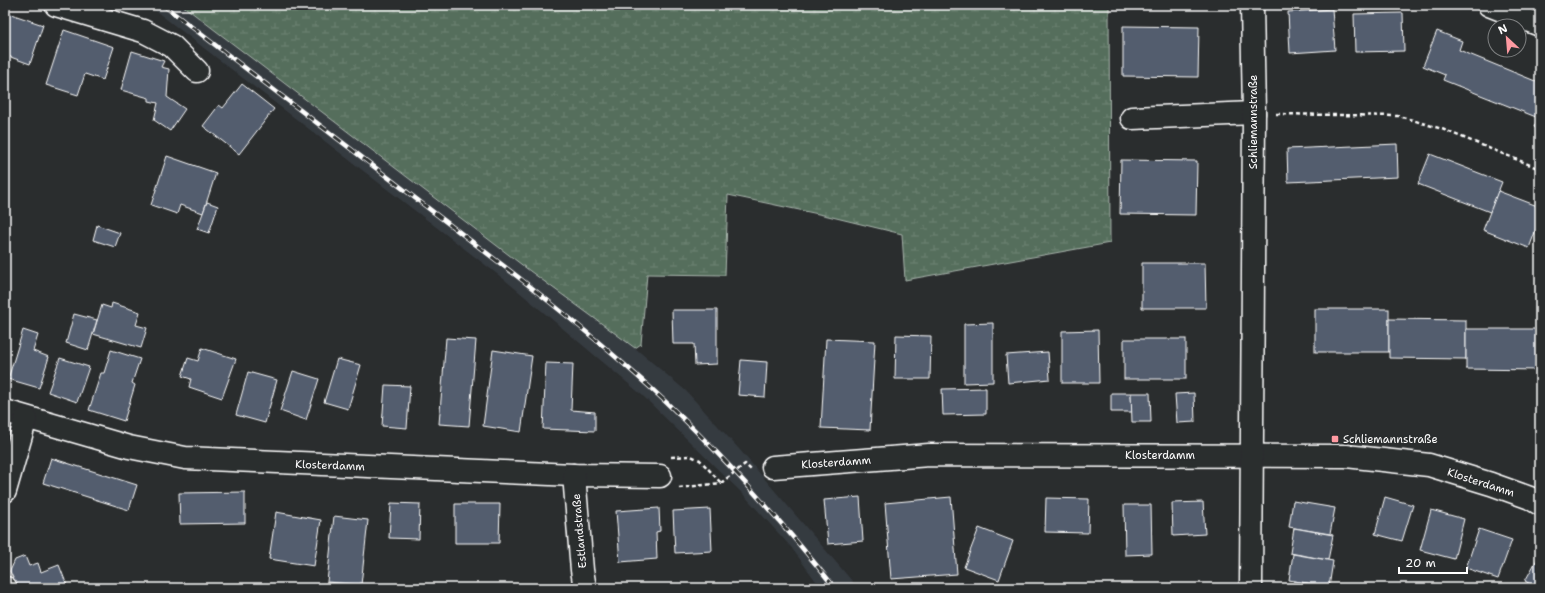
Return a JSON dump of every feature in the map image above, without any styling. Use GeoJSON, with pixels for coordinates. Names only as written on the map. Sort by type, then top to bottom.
{"type":"FeatureCollection","features":[{"type":"Feature","properties":{"kind":"street"},"geometry":{"type":"LineString","coordinates":[[56,5],[143,31],[172,46],[197,71]]}},
{"type":"Feature","properties":{"kind":"street","name":"Schliemannstraße"},"geometry":{"type":"LineString","coordinates":[[1251,588],[1254,113],[1252,5]]}},
{"type":"Feature","properties":{"kind":"street"},"geometry":{"type":"LineString","coordinates":[[1489,5],[1540,25]]}},
{"type":"Feature","properties":{"kind":"street"},"geometry":{"type":"LineString","coordinates":[[1132,118],[1254,113]]}},
{"type":"Feature","properties":{"kind":"street","name":"Klosterdamm"},"geometry":{"type":"LineString","coordinates":[[5,411],[129,447],[185,458],[574,475],[668,473]]}},
{"type":"Feature","properties":{"kind":"street"},"geometry":{"type":"LineString","coordinates":[[5,491],[26,418]]}},
{"type":"Feature","properties":{"kind":"street","name":"Klosterdamm"},"geometry":{"type":"LineString","coordinates":[[764,470],[929,455],[1346,456],[1429,465],[1491,484],[1530,498],[1540,504]]}},
{"type":"Feature","properties":{"kind":"street","name":"Estlandstraße"},"geometry":{"type":"LineString","coordinates":[[574,475],[582,570],[585,588]]}},
{"type":"Feature","properties":{"kind":"path"},"geometry":{"type":"LineString","coordinates":[[1254,113],[1399,116],[1442,129],[1540,169]]}},
{"type":"Feature","properties":{"kind":"path"},"geometry":{"type":"LineString","coordinates":[[668,473],[691,456],[700,460],[721,483]]}},
{"type":"Feature","properties":{"kind":"path"},"geometry":{"type":"LineString","coordinates":[[668,473],[721,483],[745,464],[764,470]]}},
{"type":"Feature","properties":{"kind":"shaded area"},"geometry":{"type":"Polygon","coordinates":[[[148,5],[182,5],[530,271],[635,348],[686,391],[739,449],[858,588],[821,588],[791,547],[743,494],[642,395],[505,280],[148,5]]]}},
{"type":"Feature","properties":{"kind":"green space"},"geometry":{"type":"Polygon","coordinates":[[[182,5],[1109,5],[1110,243],[905,280],[902,234],[828,216],[728,195],[725,275],[647,274],[641,344],[635,348],[530,271],[182,5]]]}},
{"type":"Feature","properties":{"kind":"building"},"geometry":{"type":"Polygon","coordinates":[[[1332,9],[1335,50],[1290,53],[1288,12],[1332,9]]]}},
{"type":"Feature","properties":{"kind":"building"},"geometry":{"type":"Polygon","coordinates":[[[5,12],[43,25],[30,64],[5,55],[5,12]]]}},
{"type":"Feature","properties":{"kind":"building"},"geometry":{"type":"Polygon","coordinates":[[[1403,13],[1404,51],[1355,52],[1354,14],[1403,13]]]}},
{"type":"Feature","properties":{"kind":"building"},"geometry":{"type":"Polygon","coordinates":[[[1123,26],[1199,27],[1198,77],[1123,76],[1123,26]]]}},
{"type":"Feature","properties":{"kind":"building"},"geometry":{"type":"Polygon","coordinates":[[[64,30],[114,47],[103,80],[85,74],[78,95],[46,85],[64,30]]]}},
{"type":"Feature","properties":{"kind":"building"},"geometry":{"type":"Polygon","coordinates":[[[1437,31],[1462,41],[1459,50],[1540,83],[1540,107],[1536,117],[1443,80],[1445,75],[1423,66],[1437,31]]]}},
{"type":"Feature","properties":{"kind":"building"},"geometry":{"type":"Polygon","coordinates":[[[132,51],[164,61],[161,67],[169,69],[167,97],[185,109],[170,131],[154,120],[158,103],[149,101],[149,98],[121,90],[132,51]]]}},
{"type":"Feature","properties":{"kind":"building"},"geometry":{"type":"Polygon","coordinates":[[[242,84],[274,109],[239,154],[203,126],[219,105],[223,108],[242,84]]]}},
{"type":"Feature","properties":{"kind":"building"},"geometry":{"type":"Polygon","coordinates":[[[1540,114],[1540,130],[1534,127],[1540,114]]]}},
{"type":"Feature","properties":{"kind":"building"},"geometry":{"type":"Polygon","coordinates":[[[1397,144],[1398,177],[1288,182],[1287,149],[1397,144]]]}},
{"type":"Feature","properties":{"kind":"building"},"geometry":{"type":"Polygon","coordinates":[[[1430,154],[1502,182],[1490,212],[1418,184],[1430,154]]]}},
{"type":"Feature","properties":{"kind":"building"},"geometry":{"type":"Polygon","coordinates":[[[167,156],[216,173],[203,213],[180,205],[177,214],[151,205],[167,156]]]}},
{"type":"Feature","properties":{"kind":"building"},"geometry":{"type":"Polygon","coordinates":[[[1121,160],[1197,161],[1196,215],[1120,214],[1121,160]]]}},
{"type":"Feature","properties":{"kind":"building"},"geometry":{"type":"Polygon","coordinates":[[[1498,191],[1540,207],[1540,219],[1529,248],[1483,230],[1498,191]]]}},
{"type":"Feature","properties":{"kind":"building"},"geometry":{"type":"Polygon","coordinates":[[[207,202],[218,206],[209,233],[197,229],[207,202]]]}},
{"type":"Feature","properties":{"kind":"building"},"geometry":{"type":"Polygon","coordinates":[[[97,225],[120,233],[115,247],[93,240],[97,225]]]}},
{"type":"Feature","properties":{"kind":"building"},"geometry":{"type":"Polygon","coordinates":[[[1142,263],[1205,263],[1206,308],[1142,308],[1142,263]]]}},
{"type":"Feature","properties":{"kind":"building"},"geometry":{"type":"Polygon","coordinates":[[[112,303],[140,312],[136,325],[147,328],[141,348],[93,334],[102,305],[111,308],[112,303]]]}},
{"type":"Feature","properties":{"kind":"building"},"geometry":{"type":"Polygon","coordinates":[[[1315,309],[1389,309],[1389,352],[1315,352],[1315,309]]]}},
{"type":"Feature","properties":{"kind":"building"},"geometry":{"type":"Polygon","coordinates":[[[672,310],[717,310],[717,364],[695,365],[694,344],[673,344],[672,310]]]}},
{"type":"Feature","properties":{"kind":"building"},"geometry":{"type":"Polygon","coordinates":[[[74,314],[97,320],[88,350],[66,343],[74,314]]]}},
{"type":"Feature","properties":{"kind":"building"},"geometry":{"type":"Polygon","coordinates":[[[1389,319],[1466,320],[1466,359],[1389,358],[1389,319]]]}},
{"type":"Feature","properties":{"kind":"building"},"geometry":{"type":"Polygon","coordinates":[[[993,323],[993,382],[964,383],[964,324],[993,323]]]}},
{"type":"Feature","properties":{"kind":"building"},"geometry":{"type":"Polygon","coordinates":[[[1466,329],[1540,329],[1540,370],[1466,369],[1466,329]]]}},
{"type":"Feature","properties":{"kind":"building"},"geometry":{"type":"Polygon","coordinates":[[[23,330],[38,335],[33,351],[49,357],[39,388],[8,379],[23,330]]]}},
{"type":"Feature","properties":{"kind":"building"},"geometry":{"type":"Polygon","coordinates":[[[1098,330],[1099,383],[1062,383],[1062,331],[1098,330]]]}},
{"type":"Feature","properties":{"kind":"building"},"geometry":{"type":"Polygon","coordinates":[[[896,335],[931,336],[930,379],[895,379],[896,335]]]}},
{"type":"Feature","properties":{"kind":"building"},"geometry":{"type":"Polygon","coordinates":[[[446,338],[476,340],[469,426],[439,424],[446,338]]]}},
{"type":"Feature","properties":{"kind":"building"},"geometry":{"type":"Polygon","coordinates":[[[826,339],[875,341],[870,430],[821,428],[826,339]]]}},
{"type":"Feature","properties":{"kind":"building"},"geometry":{"type":"Polygon","coordinates":[[[1124,339],[1186,339],[1186,379],[1124,379],[1124,339]]]}},
{"type":"Feature","properties":{"kind":"building"},"geometry":{"type":"Polygon","coordinates":[[[202,348],[236,359],[222,398],[189,387],[191,379],[182,376],[188,358],[198,361],[202,348]]]}},
{"type":"Feature","properties":{"kind":"building"},"geometry":{"type":"Polygon","coordinates":[[[111,350],[140,359],[132,383],[135,385],[124,421],[89,410],[101,373],[104,373],[111,350]]]}},
{"type":"Feature","properties":{"kind":"building"},"geometry":{"type":"Polygon","coordinates":[[[493,350],[532,356],[521,432],[483,426],[493,350]]]}},
{"type":"Feature","properties":{"kind":"building"},"geometry":{"type":"Polygon","coordinates":[[[1048,352],[1050,379],[1008,383],[1006,355],[1048,352]]]}},
{"type":"Feature","properties":{"kind":"building"},"geometry":{"type":"Polygon","coordinates":[[[60,358],[89,367],[77,402],[48,392],[60,358]]]}},
{"type":"Feature","properties":{"kind":"building"},"geometry":{"type":"Polygon","coordinates":[[[337,359],[361,365],[348,409],[324,402],[337,359]]]}},
{"type":"Feature","properties":{"kind":"building"},"geometry":{"type":"Polygon","coordinates":[[[741,360],[767,362],[765,397],[738,395],[741,360]]]}},
{"type":"Feature","properties":{"kind":"building"},"geometry":{"type":"Polygon","coordinates":[[[546,363],[573,364],[571,410],[595,412],[595,431],[543,429],[546,363]]]}},
{"type":"Feature","properties":{"kind":"building"},"geometry":{"type":"Polygon","coordinates":[[[293,371],[319,379],[306,420],[280,411],[293,371]]]}},
{"type":"Feature","properties":{"kind":"building"},"geometry":{"type":"Polygon","coordinates":[[[248,372],[277,380],[265,423],[236,415],[248,372]]]}},
{"type":"Feature","properties":{"kind":"building"},"geometry":{"type":"Polygon","coordinates":[[[385,385],[410,386],[407,428],[382,426],[385,385]]]}},
{"type":"Feature","properties":{"kind":"building"},"geometry":{"type":"Polygon","coordinates":[[[986,388],[986,414],[943,415],[942,389],[986,388]]]}},
{"type":"Feature","properties":{"kind":"building"},"geometry":{"type":"Polygon","coordinates":[[[1111,393],[1131,393],[1132,412],[1111,412],[1111,393]]]}},
{"type":"Feature","properties":{"kind":"building"},"geometry":{"type":"Polygon","coordinates":[[[1131,393],[1150,393],[1151,422],[1132,422],[1131,393]]]}},
{"type":"Feature","properties":{"kind":"building"},"geometry":{"type":"Polygon","coordinates":[[[1194,393],[1195,422],[1177,423],[1175,394],[1194,393]]]}},
{"type":"Feature","properties":{"kind":"building"},"geometry":{"type":"Polygon","coordinates":[[[51,458],[137,485],[129,510],[43,483],[51,458]]]}},
{"type":"Feature","properties":{"kind":"building"},"geometry":{"type":"Polygon","coordinates":[[[245,492],[245,523],[180,524],[179,493],[245,492]]]}},
{"type":"Feature","properties":{"kind":"building"},"geometry":{"type":"Polygon","coordinates":[[[860,497],[863,541],[828,544],[824,500],[860,497]]]}},
{"type":"Feature","properties":{"kind":"building"},"geometry":{"type":"Polygon","coordinates":[[[951,497],[957,574],[891,579],[885,503],[951,497]]]}},
{"type":"Feature","properties":{"kind":"building"},"geometry":{"type":"Polygon","coordinates":[[[1385,497],[1413,505],[1402,541],[1375,534],[1385,497]]]}},
{"type":"Feature","properties":{"kind":"building"},"geometry":{"type":"Polygon","coordinates":[[[1046,498],[1089,499],[1088,533],[1045,532],[1046,498]]]}},
{"type":"Feature","properties":{"kind":"building"},"geometry":{"type":"Polygon","coordinates":[[[1293,501],[1335,508],[1330,534],[1289,527],[1293,501]]]}},
{"type":"Feature","properties":{"kind":"building"},"geometry":{"type":"Polygon","coordinates":[[[1203,502],[1205,534],[1173,536],[1172,503],[1203,502]]]}},
{"type":"Feature","properties":{"kind":"building"},"geometry":{"type":"Polygon","coordinates":[[[391,503],[420,504],[419,539],[389,538],[391,503]]]}},
{"type":"Feature","properties":{"kind":"building"},"geometry":{"type":"Polygon","coordinates":[[[455,504],[500,504],[499,543],[455,543],[455,504]]]}},
{"type":"Feature","properties":{"kind":"building"},"geometry":{"type":"Polygon","coordinates":[[[1124,505],[1151,505],[1152,554],[1125,555],[1124,505]]]}},
{"type":"Feature","properties":{"kind":"building"},"geometry":{"type":"Polygon","coordinates":[[[659,508],[660,531],[656,532],[657,559],[620,562],[616,511],[659,508]]]}},
{"type":"Feature","properties":{"kind":"building"},"geometry":{"type":"Polygon","coordinates":[[[710,509],[712,551],[675,553],[673,511],[710,509]]]}},
{"type":"Feature","properties":{"kind":"building"},"geometry":{"type":"Polygon","coordinates":[[[1431,510],[1464,519],[1454,559],[1420,550],[1431,510]]]}},
{"type":"Feature","properties":{"kind":"building"},"geometry":{"type":"Polygon","coordinates":[[[276,512],[321,520],[314,566],[269,559],[276,512]]]}},
{"type":"Feature","properties":{"kind":"building"},"geometry":{"type":"Polygon","coordinates":[[[334,516],[368,520],[361,585],[327,582],[334,516]]]}},
{"type":"Feature","properties":{"kind":"building"},"geometry":{"type":"Polygon","coordinates":[[[979,528],[1013,541],[999,580],[964,567],[979,528]]]}},
{"type":"Feature","properties":{"kind":"building"},"geometry":{"type":"Polygon","coordinates":[[[1294,528],[1333,535],[1328,560],[1290,553],[1294,528]]]}},
{"type":"Feature","properties":{"kind":"building"},"geometry":{"type":"Polygon","coordinates":[[[1479,529],[1512,540],[1498,579],[1466,568],[1479,529]]]}},
{"type":"Feature","properties":{"kind":"building"},"geometry":{"type":"Polygon","coordinates":[[[1293,554],[1333,561],[1329,587],[1289,580],[1293,554]]]}},
{"type":"Feature","properties":{"kind":"building"},"geometry":{"type":"Polygon","coordinates":[[[1540,554],[1540,588],[1537,588],[1525,581],[1540,554]]]}},
{"type":"Feature","properties":{"kind":"building"},"geometry":{"type":"Polygon","coordinates":[[[25,556],[29,566],[38,563],[41,572],[59,565],[68,588],[29,588],[28,586],[17,588],[10,571],[15,560],[25,556]]]}},
{"type":"Feature","properties":{"kind":"building"},"geometry":{"type":"Polygon","coordinates":[[[1294,581],[1320,585],[1319,588],[1293,588],[1294,581]]]}},
{"type":"Feature","properties":{"kind":"railway"},"geometry":{"type":"LineString","coordinates":[[163,5],[522,280],[620,361],[688,423],[739,476],[788,531],[835,588]]}},
{"type":"Feature","properties":{"kind":"place","name":"Schliemannstraße"},"geometry":{"type":"Point","coordinates":[1335,439]}}]}
